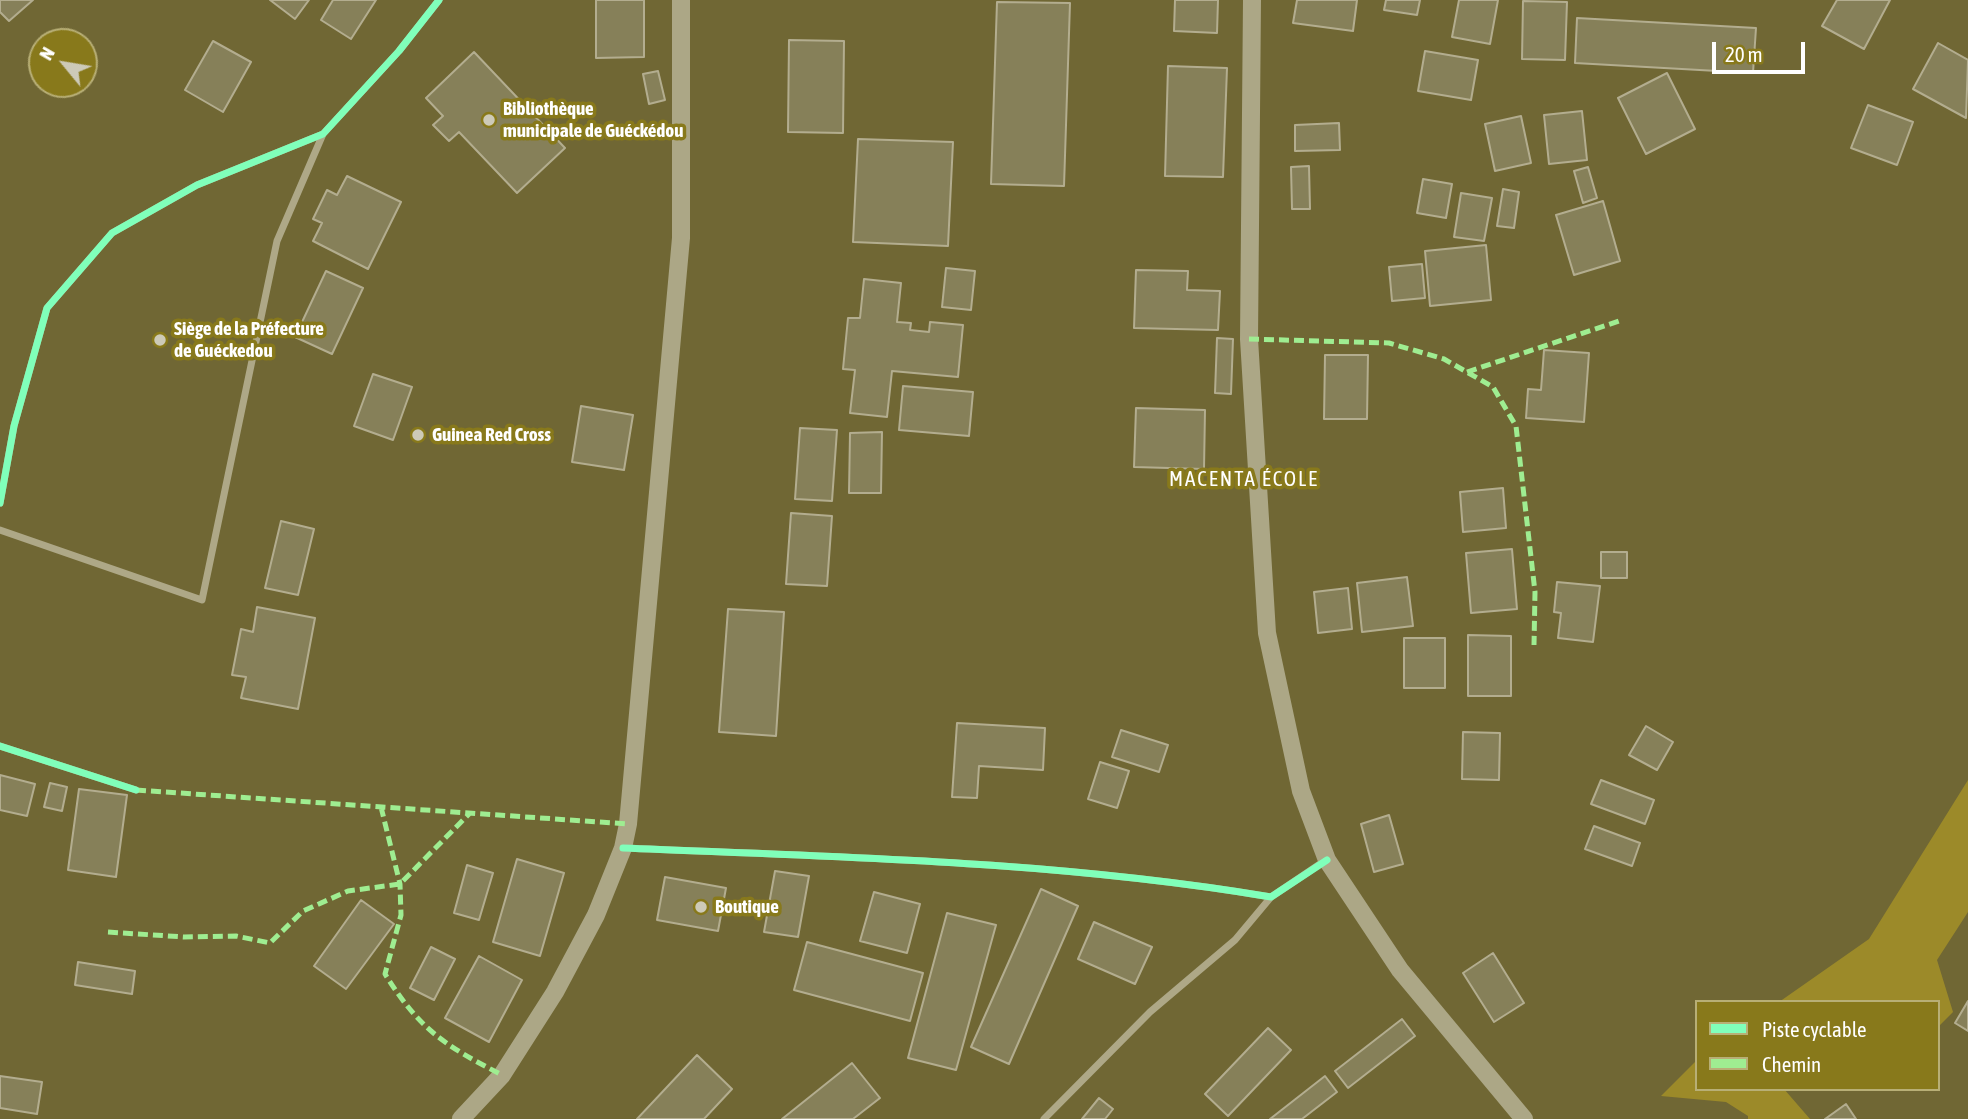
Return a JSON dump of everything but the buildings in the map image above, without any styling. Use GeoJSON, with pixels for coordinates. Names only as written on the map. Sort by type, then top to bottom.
{"type":"FeatureCollection","features":[{"type":"Feature","properties":{"kind":"main road"},"geometry":{"type":"LineString","coordinates":[[461,1119],[502,1075],[555,992],[596,915],[623,848],[628,824],[681,238],[681,0]]}},
{"type":"Feature","properties":{"kind":"main road"},"geometry":{"type":"LineString","coordinates":[[1252,0],[1249,339],[1267,633],[1301,791],[1327,860],[1400,970],[1524,1119]]}},
{"type":"Feature","properties":{"kind":"street"},"geometry":{"type":"LineString","coordinates":[[0,530],[202,600],[277,241],[323,134],[399,51],[439,0]]}},
{"type":"Feature","properties":{"kind":"street"},"geometry":{"type":"LineString","coordinates":[[0,503],[14,426],[47,307],[95,251],[111,233],[197,185],[323,134]]}},
{"type":"Feature","properties":{"kind":"street"},"geometry":{"type":"LineString","coordinates":[[0,746],[136,790]]}},
{"type":"Feature","properties":{"kind":"street"},"geometry":{"type":"LineString","coordinates":[[623,848],[967,862],[1193,884],[1270,897]]}},
{"type":"Feature","properties":{"kind":"street"},"geometry":{"type":"LineString","coordinates":[[1044,1119],[1150,1012],[1235,940],[1270,897],[1327,860]]}},
{"type":"Feature","properties":{"kind":"shaded area"},"geometry":{"type":"Polygon","coordinates":[[[1968,780],[1968,912],[1937,960],[1953,1012],[1940,1025],[1940,1000],[1782,1000],[1869,939],[1968,780]]]}},
{"type":"Feature","properties":{"kind":"shaded area"},"geometry":{"type":"Polygon","coordinates":[[[1695,1062],[1695,1091],[1786,1091],[1810,1119],[1748,1119],[1748,1116],[1726,1102],[1661,1096],[1695,1062]]]}},
{"type":"Feature","properties":{"kind":"marked path"},"geometry":{"type":"LineString","coordinates":[[1467,372],[1619,321]]}},
{"type":"Feature","properties":{"kind":"marked path"},"geometry":{"type":"LineString","coordinates":[[1249,339],[1389,343],[1444,359],[1493,387],[1516,426],[1535,592],[1534,645]]}},
{"type":"Feature","properties":{"kind":"marked path"},"geometry":{"type":"LineString","coordinates":[[136,790],[628,824]]}},
{"type":"Feature","properties":{"kind":"marked path"},"geometry":{"type":"LineString","coordinates":[[381,807],[400,884],[401,915],[385,974],[422,1023],[449,1045],[502,1075]]}},
{"type":"Feature","properties":{"kind":"marked path"},"geometry":{"type":"LineString","coordinates":[[108,932],[184,937],[236,936],[270,943],[303,911],[348,891],[400,884],[470,813]]}},
{"type":"Feature","properties":{"kind":"cycle path"},"geometry":{"type":"LineString","coordinates":[[0,503],[14,426],[47,308],[112,233],[197,185],[323,134],[399,51],[439,0]]}},
{"type":"Feature","properties":{"kind":"cycle path"},"geometry":{"type":"LineString","coordinates":[[0,746],[136,790]]}},
{"type":"Feature","properties":{"kind":"cycle path"},"geometry":{"type":"LineString","coordinates":[[623,848],[1029,868],[1110,875],[1271,897],[1327,860]]}},
{"type":"Feature","properties":{"kind":"place","name":"Bibliothèque municipale de Guéckédou"},"geometry":{"type":"Point","coordinates":[489,120]}},
{"type":"Feature","properties":{"kind":"place","name":"Siège de la Préfecture de Guéckedou"},"geometry":{"type":"Point","coordinates":[160,340]}},
{"type":"Feature","properties":{"kind":"place","name":"Guinea Red Cross"},"geometry":{"type":"Point","coordinates":[418,435]}},
{"type":"Feature","properties":{"kind":"place","name":"Boutique"},"geometry":{"type":"Point","coordinates":[701,907]}},
{"type":"Feature","properties":{"kind":"district","name":"MACENTA ÉCOLE"},"geometry":{"type":"Point","coordinates":[1244,479]}}]}
